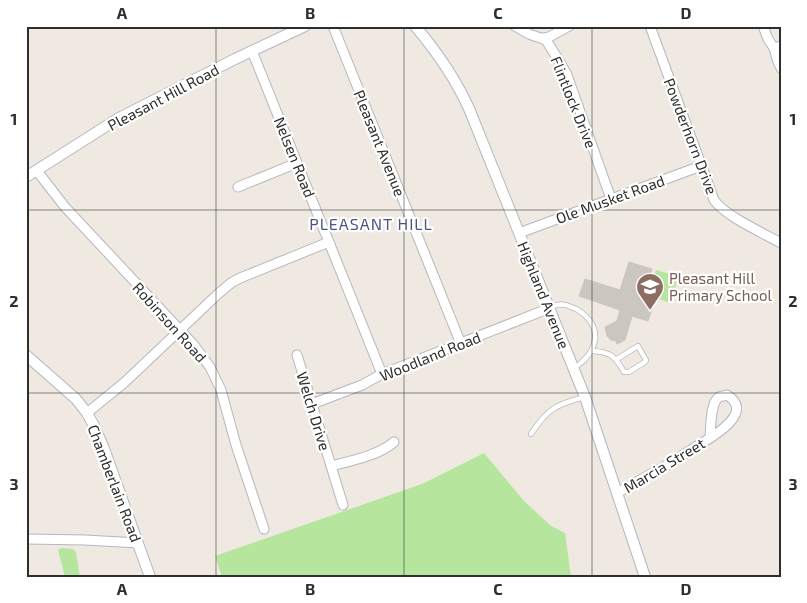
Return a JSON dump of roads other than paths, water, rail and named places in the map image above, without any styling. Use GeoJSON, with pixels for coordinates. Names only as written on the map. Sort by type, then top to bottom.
{"type":"FeatureCollection","features":[{"type":"Feature","properties":{"kind":"street","name":"Pleasant Hill Road"},"geometry":{"type":"LineString","coordinates":[[26,177],[119,118],[305,26]]}},
{"type":"Feature","properties":{"kind":"street","name":"Pleasant Avenue"},"geometry":{"type":"LineString","coordinates":[[333,26],[461,344]]}},
{"type":"Feature","properties":{"kind":"street","name":"Highland Avenue"},"geometry":{"type":"LineString","coordinates":[[415,26],[447,67],[470,111],[585,397],[645,577]]}},
{"type":"Feature","properties":{"kind":"street","name":"Flintlock Drive"},"geometry":{"type":"LineString","coordinates":[[515,26],[529,34],[543,38],[549,43],[567,75],[611,199]]}},
{"type":"Feature","properties":{"kind":"street"},"geometry":{"type":"LineString","coordinates":[[543,38],[549,37],[568,26]]}},
{"type":"Feature","properties":{"kind":"street","name":"Powderhorn Drive"},"geometry":{"type":"LineString","coordinates":[[650,26],[714,200],[718,206],[739,220],[781,243]]}},
{"type":"Feature","properties":{"kind":"street"},"geometry":{"type":"LineString","coordinates":[[763,26],[768,39],[778,47],[778,62],[781,68]]}},
{"type":"Feature","properties":{"kind":"street","name":"Nelsen Road"},"geometry":{"type":"LineString","coordinates":[[252,51],[382,374]]}},
{"type":"Feature","properties":{"kind":"street"},"geometry":{"type":"LineString","coordinates":[[238,187],[297,163]]}},
{"type":"Feature","properties":{"kind":"street","name":"Ole Musket Road"},"geometry":{"type":"LineString","coordinates":[[519,233],[701,166]]}},
{"type":"Feature","properties":{"kind":"street","name":"Robinson Road"},"geometry":{"type":"LineString","coordinates":[[36,172],[65,207],[202,355],[221,390],[236,445],[264,529]]}},
{"type":"Feature","properties":{"kind":"street"},"geometry":{"type":"LineString","coordinates":[[87,413],[125,382],[179,329],[231,283],[329,242]]}},
{"type":"Feature","properties":{"kind":"street","name":"Woodland Road"},"geometry":{"type":"LineString","coordinates":[[312,404],[356,388],[382,374],[550,308]]}},
{"type":"Feature","properties":{"kind":"street","name":"Chamberlain Road"},"geometry":{"type":"LineString","coordinates":[[26,355],[64,387],[87,413],[101,440],[150,577]]}},
{"type":"Feature","properties":{"kind":"street","name":"Welch Drive"},"geometry":{"type":"LineString","coordinates":[[297,355],[343,505]]}},
{"type":"Feature","properties":{"kind":"street","name":"Marcia Street"},"geometry":{"type":"LineString","coordinates":[[617,493],[710,438]]}},
{"type":"Feature","properties":{"kind":"street","name":"Welch Drive"},"geometry":{"type":"LineString","coordinates":[[331,466],[376,452],[394,442]]}},
{"type":"Feature","properties":{"kind":"street"},"geometry":{"type":"LineString","coordinates":[[26,539],[138,543]]}},
{"type":"Feature","properties":{"kind":"lane"},"geometry":{"type":"LineString","coordinates":[[550,308],[559,304],[568,306],[578,310],[592,323],[595,333],[592,351],[574,369]]}},
{"type":"Feature","properties":{"kind":"lane"},"geometry":{"type":"LineString","coordinates":[[592,351],[606,353],[617,359],[624,372],[629,372],[646,360],[638,346],[617,359]]}},
{"type":"Feature","properties":{"kind":"lane"},"geometry":{"type":"LineString","coordinates":[[532,434],[539,422],[555,407],[564,402],[585,397]]}},
{"type":"Feature","properties":{"kind":"place","name":"Pleasant Hill Primary School"},"geometry":{"type":"Point","coordinates":[650,311]}},
{"type":"Feature","properties":{"kind":"district","name":"PLEASANT HILL"},"geometry":{"type":"Point","coordinates":[371,223]}}]}
